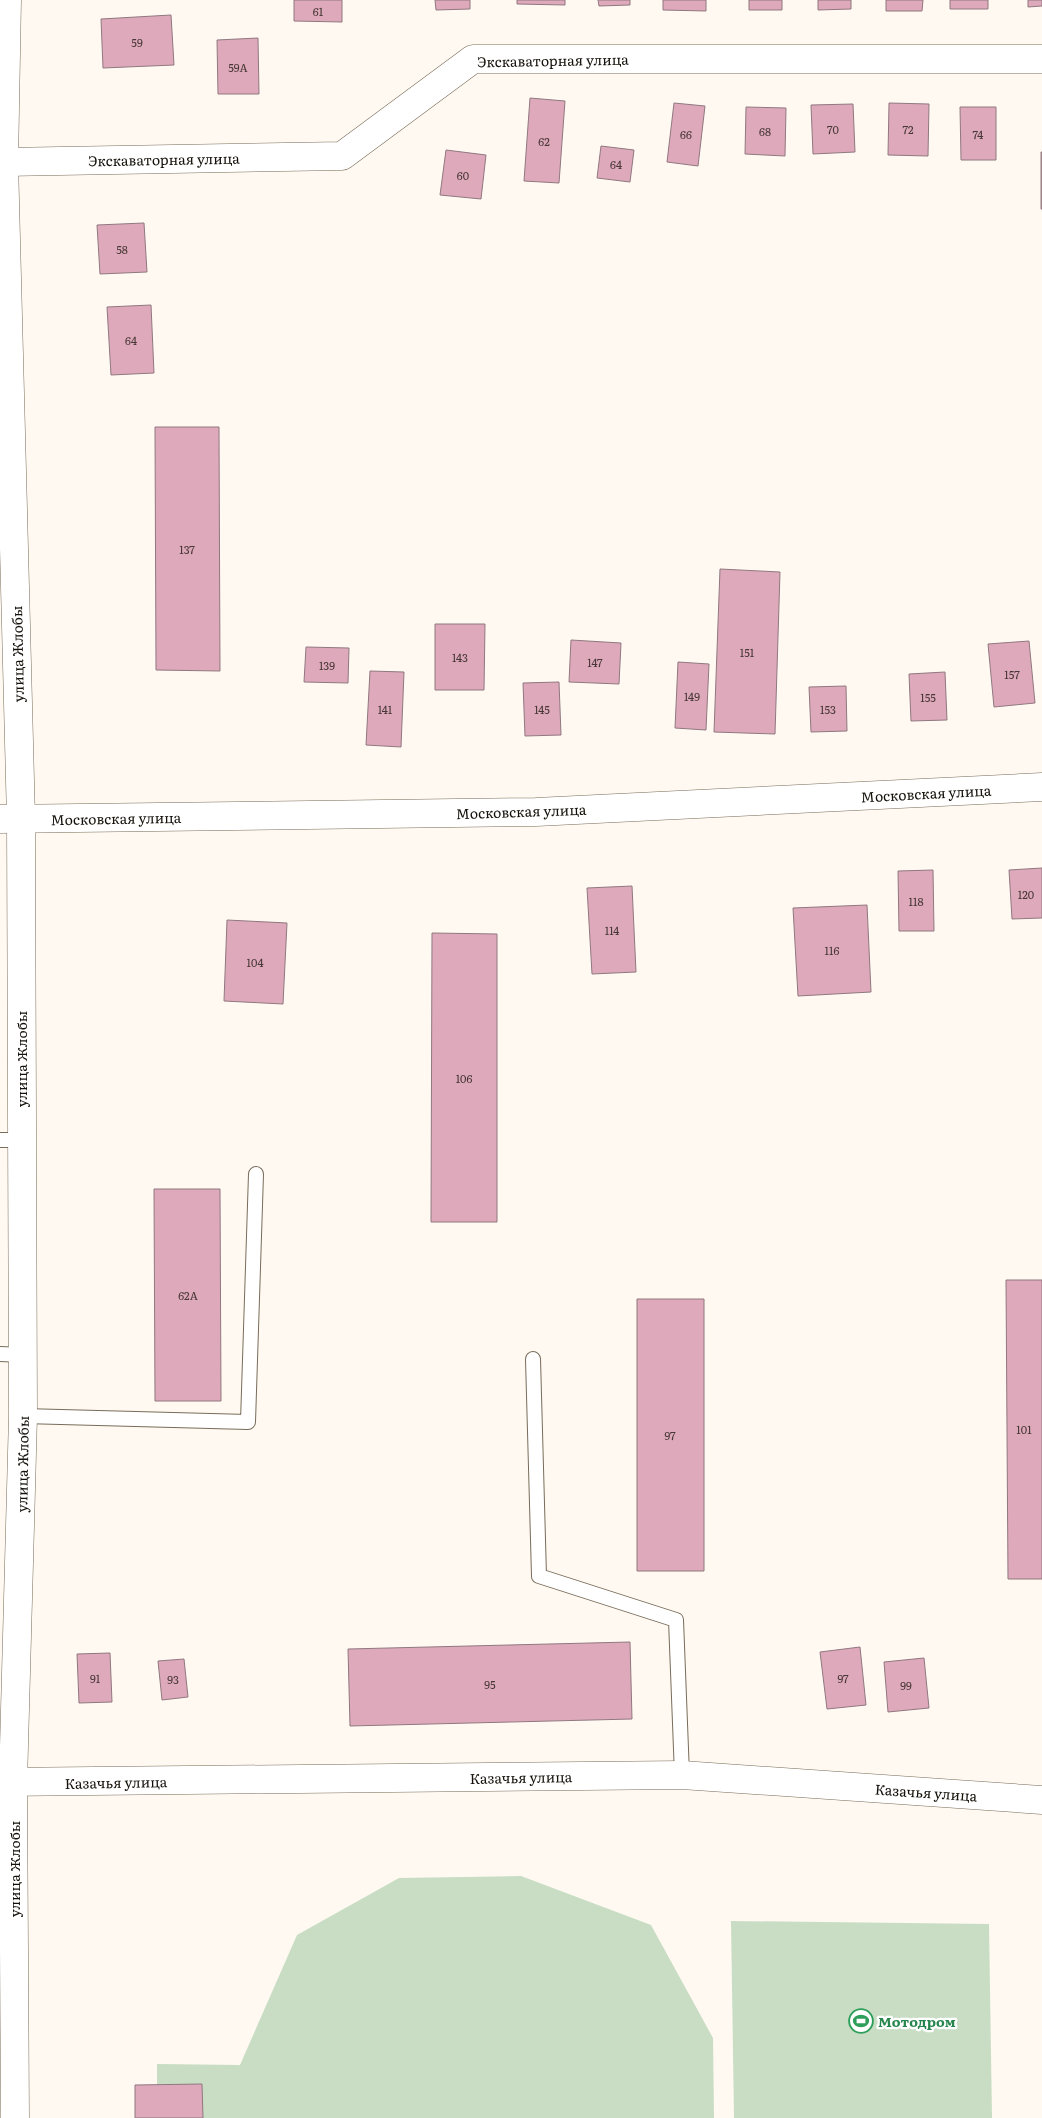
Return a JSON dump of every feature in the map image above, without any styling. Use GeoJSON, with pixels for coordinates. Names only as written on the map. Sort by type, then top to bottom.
{"type":"FeatureCollection","features":[{"type":"Feature","properties":{"kind":"street","name":"улица Жлобы"},"geometry":{"type":"LineString","coordinates":[[7,0],[2,121],[4,162],[10,819],[11,1354],[23,1416],[7,1783],[15,2118]]}},
{"type":"Feature","properties":{"kind":"street","name":"Экскаваторная улица"},"geometry":{"type":"LineString","coordinates":[[4,162],[342,156],[473,59],[1042,59]]}},
{"type":"Feature","properties":{"kind":"street","name":"Московская улица"},"geometry":{"type":"LineString","coordinates":[[10,819],[536,812],[1042,787]]}},
{"type":"Feature","properties":{"kind":"street","name":"Казачья улица"},"geometry":{"type":"LineString","coordinates":[[7,1783],[682,1775],[1042,1800]]}},
{"type":"Feature","properties":{"kind":"lane"},"geometry":{"type":"LineString","coordinates":[[23,1416],[248,1422],[256,1174]]}},
{"type":"Feature","properties":{"kind":"lane"},"geometry":{"type":"LineString","coordinates":[[532,1359],[539,1576],[676,1620],[682,1775]]}},
{"type":"Feature","properties":{"kind":"green space"},"geometry":{"type":"Polygon","coordinates":[[[521,1876],[651,1925],[713,2038],[714,2118],[157,2118],[157,2064],[240,2065],[297,1935],[399,1878],[521,1876]]]}},
{"type":"Feature","properties":{"kind":"green space","name":"Мотодром"},"geometry":{"type":"Polygon","coordinates":[[[731,1921],[989,1924],[992,2118],[734,2118],[731,1921]]]}},
{"type":"Feature","properties":{"kind":"building"},"geometry":{"type":"Polygon","coordinates":[[[294,0],[342,0],[342,22],[294,21],[294,0]]]}},
{"type":"Feature","properties":{"kind":"building"},"geometry":{"type":"Polygon","coordinates":[[[435,0],[470,0],[470,9],[436,10],[435,0]]]}},
{"type":"Feature","properties":{"kind":"building"},"geometry":{"type":"Polygon","coordinates":[[[517,0],[565,0],[565,5],[517,4],[517,0]]]}},
{"type":"Feature","properties":{"kind":"building"},"geometry":{"type":"Polygon","coordinates":[[[598,0],[630,0],[630,5],[599,6],[598,0]]]}},
{"type":"Feature","properties":{"kind":"building"},"geometry":{"type":"Polygon","coordinates":[[[663,0],[706,0],[706,11],[663,10],[663,0]]]}},
{"type":"Feature","properties":{"kind":"building"},"geometry":{"type":"Polygon","coordinates":[[[749,0],[782,0],[782,10],[749,10],[749,0]]]}},
{"type":"Feature","properties":{"kind":"building"},"geometry":{"type":"Polygon","coordinates":[[[818,0],[851,0],[851,9],[818,10],[818,0]]]}},
{"type":"Feature","properties":{"kind":"building"},"geometry":{"type":"Polygon","coordinates":[[[886,0],[923,0],[922,11],[886,11],[886,0]]]}},
{"type":"Feature","properties":{"kind":"building"},"geometry":{"type":"Polygon","coordinates":[[[950,0],[988,0],[988,9],[950,9],[950,0]]]}},
{"type":"Feature","properties":{"kind":"building"},"geometry":{"type":"Polygon","coordinates":[[[1028,0],[1042,0],[1042,6],[1028,7],[1028,0]]]}},
{"type":"Feature","properties":{"kind":"building"},"geometry":{"type":"Polygon","coordinates":[[[171,15],[174,65],[103,68],[101,19],[171,15]]]}},
{"type":"Feature","properties":{"kind":"building"},"geometry":{"type":"Polygon","coordinates":[[[258,38],[259,94],[218,94],[217,40],[258,38]]]}},
{"type":"Feature","properties":{"kind":"building"},"geometry":{"type":"Polygon","coordinates":[[[530,98],[565,101],[559,183],[524,181],[530,98]]]}},
{"type":"Feature","properties":{"kind":"building"},"geometry":{"type":"Polygon","coordinates":[[[674,103],[705,106],[698,166],[667,162],[674,103]]]}},
{"type":"Feature","properties":{"kind":"building"},"geometry":{"type":"Polygon","coordinates":[[[889,103],[929,104],[928,156],[888,155],[889,103]]]}},
{"type":"Feature","properties":{"kind":"building"},"geometry":{"type":"Polygon","coordinates":[[[853,104],[855,152],[813,154],[811,105],[853,104]]]}},
{"type":"Feature","properties":{"kind":"building"},"geometry":{"type":"Polygon","coordinates":[[[746,107],[786,108],[785,156],[745,154],[746,107]]]}},
{"type":"Feature","properties":{"kind":"building"},"geometry":{"type":"Polygon","coordinates":[[[960,107],[996,107],[996,160],[961,160],[960,107]]]}},
{"type":"Feature","properties":{"kind":"building"},"geometry":{"type":"Polygon","coordinates":[[[601,146],[634,150],[630,182],[597,178],[601,146]]]}},
{"type":"Feature","properties":{"kind":"building"},"geometry":{"type":"Polygon","coordinates":[[[446,150],[486,155],[481,199],[440,195],[446,150]]]}},
{"type":"Feature","properties":{"kind":"building"},"geometry":{"type":"Polygon","coordinates":[[[1042,152],[1042,209],[1041,209],[1042,152]]]}},
{"type":"Feature","properties":{"kind":"building"},"geometry":{"type":"Polygon","coordinates":[[[144,223],[147,272],[100,274],[97,225],[144,223]]]}},
{"type":"Feature","properties":{"kind":"building"},"geometry":{"type":"Polygon","coordinates":[[[151,305],[154,373],[111,375],[107,307],[151,305]]]}},
{"type":"Feature","properties":{"kind":"building"},"geometry":{"type":"Polygon","coordinates":[[[155,427],[219,427],[220,671],[156,670],[155,427]]]}},
{"type":"Feature","properties":{"kind":"building"},"geometry":{"type":"Polygon","coordinates":[[[720,569],[780,572],[775,734],[714,732],[720,569]]]}},
{"type":"Feature","properties":{"kind":"building"},"geometry":{"type":"Polygon","coordinates":[[[435,624],[485,624],[484,690],[435,690],[435,624]]]}},
{"type":"Feature","properties":{"kind":"building"},"geometry":{"type":"Polygon","coordinates":[[[571,640],[621,643],[619,684],[569,682],[571,640]]]}},
{"type":"Feature","properties":{"kind":"building"},"geometry":{"type":"Polygon","coordinates":[[[1029,641],[1035,703],[994,707],[988,644],[1029,641]]]}},
{"type":"Feature","properties":{"kind":"building"},"geometry":{"type":"Polygon","coordinates":[[[306,647],[349,648],[348,683],[304,682],[306,647]]]}},
{"type":"Feature","properties":{"kind":"building"},"geometry":{"type":"Polygon","coordinates":[[[678,662],[709,664],[706,730],[675,728],[678,662]]]}},
{"type":"Feature","properties":{"kind":"building"},"geometry":{"type":"Polygon","coordinates":[[[370,671],[404,672],[401,747],[366,745],[370,671]]]}},
{"type":"Feature","properties":{"kind":"building"},"geometry":{"type":"Polygon","coordinates":[[[945,672],[947,720],[911,721],[909,674],[945,672]]]}},
{"type":"Feature","properties":{"kind":"building"},"geometry":{"type":"Polygon","coordinates":[[[559,682],[561,735],[525,736],[523,683],[559,682]]]}},
{"type":"Feature","properties":{"kind":"building"},"geometry":{"type":"Polygon","coordinates":[[[846,686],[847,731],[811,732],[809,687],[846,686]]]}},
{"type":"Feature","properties":{"kind":"building"},"geometry":{"type":"Polygon","coordinates":[[[1042,868],[1042,918],[1012,919],[1009,870],[1042,868]]]}},
{"type":"Feature","properties":{"kind":"building"},"geometry":{"type":"Polygon","coordinates":[[[933,870],[934,931],[899,931],[898,871],[933,870]]]}},
{"type":"Feature","properties":{"kind":"building"},"geometry":{"type":"Polygon","coordinates":[[[632,886],[636,972],[592,974],[587,888],[632,886]]]}},
{"type":"Feature","properties":{"kind":"building"},"geometry":{"type":"Polygon","coordinates":[[[867,905],[871,992],[798,996],[793,908],[867,905]]]}},
{"type":"Feature","properties":{"kind":"building"},"geometry":{"type":"Polygon","coordinates":[[[227,920],[287,923],[283,1004],[224,1001],[227,920]]]}},
{"type":"Feature","properties":{"kind":"building"},"geometry":{"type":"Polygon","coordinates":[[[432,933],[497,934],[497,1222],[431,1222],[432,933]]]}},
{"type":"Feature","properties":{"kind":"building"},"geometry":{"type":"Polygon","coordinates":[[[154,1189],[220,1189],[221,1401],[155,1401],[154,1189]]]}},
{"type":"Feature","properties":{"kind":"building"},"geometry":{"type":"Polygon","coordinates":[[[1006,1280],[1042,1280],[1042,1579],[1008,1579],[1006,1280]]]}},
{"type":"Feature","properties":{"kind":"building"},"geometry":{"type":"Polygon","coordinates":[[[637,1299],[704,1299],[704,1571],[637,1571],[637,1299]]]}},
{"type":"Feature","properties":{"kind":"building"},"geometry":{"type":"Polygon","coordinates":[[[630,1642],[632,1719],[350,1726],[348,1649],[630,1642]]]}},
{"type":"Feature","properties":{"kind":"building"},"geometry":{"type":"Polygon","coordinates":[[[860,1647],[866,1705],[827,1709],[820,1652],[860,1647]]]}},
{"type":"Feature","properties":{"kind":"building"},"geometry":{"type":"Polygon","coordinates":[[[110,1653],[112,1702],[79,1703],[77,1654],[110,1653]]]}},
{"type":"Feature","properties":{"kind":"building"},"geometry":{"type":"Polygon","coordinates":[[[924,1658],[929,1708],[888,1712],[884,1662],[924,1658]]]}},
{"type":"Feature","properties":{"kind":"building"},"geometry":{"type":"Polygon","coordinates":[[[184,1659],[188,1697],[162,1700],[158,1661],[184,1659]]]}},
{"type":"Feature","properties":{"kind":"building"},"geometry":{"type":"Polygon","coordinates":[[[202,2084],[203,2118],[135,2118],[135,2085],[202,2084]]]}},
{"type":"Feature","properties":{"kind":"place","name":"Мотодром"},"geometry":{"type":"Point","coordinates":[861,2021]}}]}
